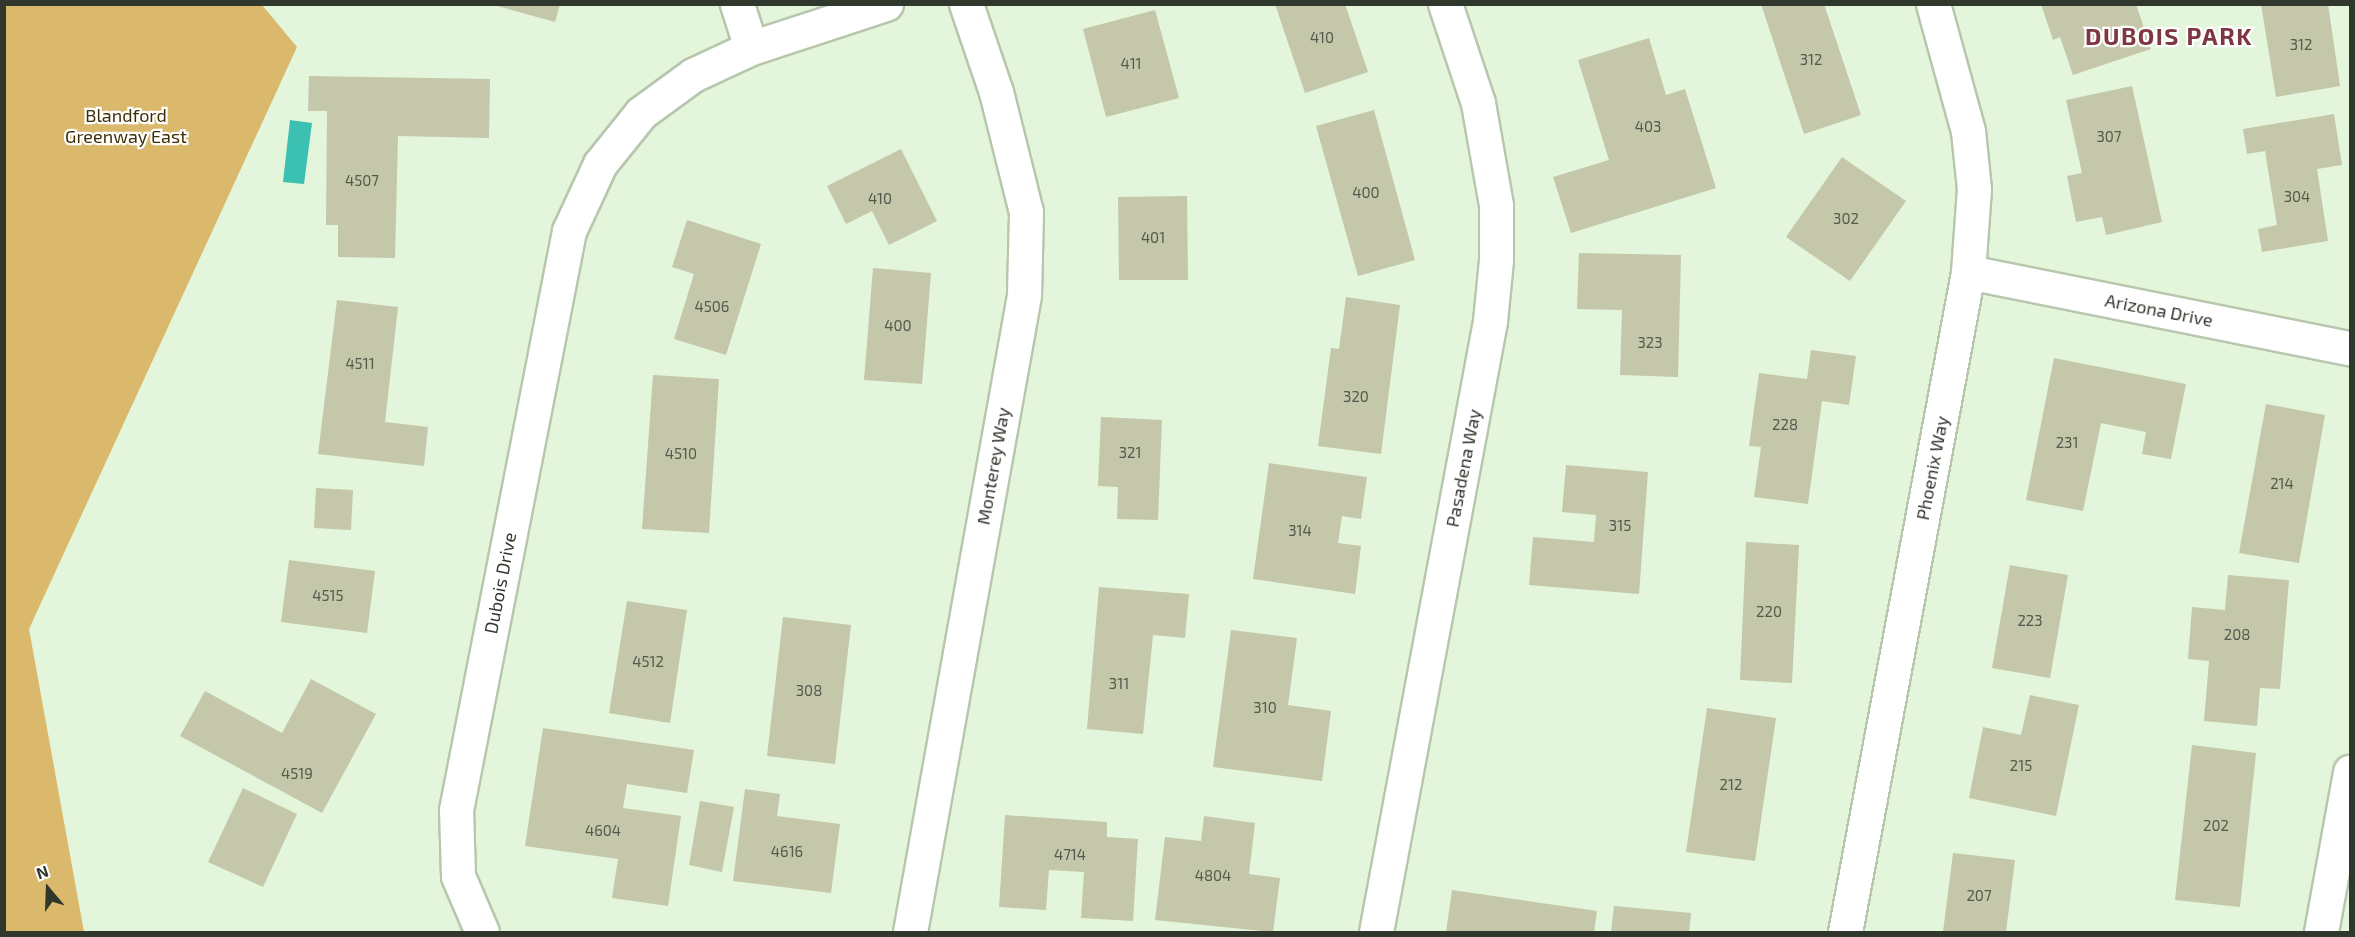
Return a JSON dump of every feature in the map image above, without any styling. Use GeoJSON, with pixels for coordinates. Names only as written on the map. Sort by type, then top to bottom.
{"type":"FeatureCollection","features":[{"type":"Feature","properties":{"kind":"street"},"geometry":{"type":"LineString","coordinates":[[737,4],[751,48]]}},
{"type":"Feature","properties":{"kind":"street","name":"Dubois Drive"},"geometry":{"type":"LineString","coordinates":[[482,933],[458,876],[456,810],[569,231],[600,164],[641,113],[693,75],[751,48],[886,4]]}},
{"type":"Feature","properties":{"kind":"street","name":"Monterey Way"},"geometry":{"type":"LineString","coordinates":[[910,933],[1024,295],[1026,212],[996,92],[966,4]]}},
{"type":"Feature","properties":{"kind":"street","name":"Pasadena Way"},"geometry":{"type":"LineString","coordinates":[[1376,933],[1490,321],[1496,260],[1496,205],[1478,103],[1445,4]]}},
{"type":"Feature","properties":{"kind":"street","name":"Phoenix Way"},"geometry":{"type":"LineString","coordinates":[[1845,933],[1968,272],[1974,189],[1968,131],[1933,4]]}},
{"type":"Feature","properties":{"kind":"street","name":"Arizona Drive"},"geometry":{"type":"LineString","coordinates":[[1968,272],[2350,348]]}},
{"type":"Feature","properties":{"kind":"street"},"geometry":{"type":"LineString","coordinates":[[2321,933],[2341,876],[2350,772]]}},
{"type":"Feature","properties":{"kind":"green space","name":"Blandford Greenway East"},"geometry":{"type":"Polygon","coordinates":[[[5,4],[262,5],[297,47],[29,629],[84,932],[5,932],[5,4]]]}},
{"type":"Feature","properties":{"kind":"water"},"geometry":{"type":"Polygon","coordinates":[[[290,120],[312,123],[304,184],[283,182],[290,120]]]}},
{"type":"Feature","properties":{"kind":"building"},"geometry":{"type":"Polygon","coordinates":[[[490,4],[560,4],[555,22],[490,4]]]}},
{"type":"Feature","properties":{"kind":"building"},"geometry":{"type":"Polygon","coordinates":[[[1275,4],[1345,4],[1368,72],[1305,93],[1275,4]]]}},
{"type":"Feature","properties":{"kind":"building"},"geometry":{"type":"Polygon","coordinates":[[[1761,4],[1824,4],[1861,115],[1804,134],[1761,4]]]}},
{"type":"Feature","properties":{"kind":"building"},"geometry":{"type":"Polygon","coordinates":[[[2041,4],[2136,4],[2151,49],[2073,75],[2060,37],[2053,40],[2041,4]]]}},
{"type":"Feature","properties":{"kind":"building"},"geometry":{"type":"Polygon","coordinates":[[[2261,4],[2328,4],[2340,86],[2276,97],[2261,4]]]}},
{"type":"Feature","properties":{"kind":"building"},"geometry":{"type":"Polygon","coordinates":[[[1155,10],[1179,98],[1106,117],[1083,29],[1155,10]]]}},
{"type":"Feature","properties":{"kind":"building"},"geometry":{"type":"Polygon","coordinates":[[[1649,38],[1666,95],[1685,89],[1716,188],[1571,233],[1553,177],[1609,160],[1578,60],[1649,38]]]}},
{"type":"Feature","properties":{"kind":"building"},"geometry":{"type":"Polygon","coordinates":[[[309,76],[490,79],[489,138],[398,136],[395,258],[338,257],[338,225],[326,225],[327,111],[308,111],[309,76]]]}},
{"type":"Feature","properties":{"kind":"building"},"geometry":{"type":"Polygon","coordinates":[[[2132,86],[2162,222],[2106,235],[2102,217],[2076,222],[2067,176],[2082,173],[2066,100],[2132,86]]]}},
{"type":"Feature","properties":{"kind":"building"},"geometry":{"type":"Polygon","coordinates":[[[1374,110],[1415,260],[1358,276],[1316,126],[1374,110]]]}},
{"type":"Feature","properties":{"kind":"building"},"geometry":{"type":"Polygon","coordinates":[[[2334,114],[2342,165],[2317,169],[2328,241],[2262,252],[2258,229],[2277,225],[2265,151],[2247,154],[2243,129],[2334,114]]]}},
{"type":"Feature","properties":{"kind":"building"},"geometry":{"type":"Polygon","coordinates":[[[901,149],[937,221],[889,245],[872,211],[846,224],[827,186],[901,149]]]}},
{"type":"Feature","properties":{"kind":"building"},"geometry":{"type":"Polygon","coordinates":[[[1842,157],[1906,201],[1850,281],[1786,237],[1842,157]]]}},
{"type":"Feature","properties":{"kind":"building"},"geometry":{"type":"Polygon","coordinates":[[[1187,196],[1188,280],[1119,280],[1118,197],[1187,196]]]}},
{"type":"Feature","properties":{"kind":"building"},"geometry":{"type":"Polygon","coordinates":[[[687,220],[761,244],[726,355],[674,339],[694,274],[672,267],[687,220]]]}},
{"type":"Feature","properties":{"kind":"building"},"geometry":{"type":"Polygon","coordinates":[[[1579,253],[1681,255],[1678,377],[1620,375],[1622,310],[1577,309],[1579,253]]]}},
{"type":"Feature","properties":{"kind":"building"},"geometry":{"type":"Polygon","coordinates":[[[873,268],[931,273],[922,384],[864,380],[873,268]]]}},
{"type":"Feature","properties":{"kind":"building"},"geometry":{"type":"Polygon","coordinates":[[[1346,297],[1400,305],[1381,454],[1318,446],[1331,348],[1339,349],[1346,297]]]}},
{"type":"Feature","properties":{"kind":"building"},"geometry":{"type":"Polygon","coordinates":[[[337,300],[398,307],[385,422],[428,427],[424,466],[318,454],[337,300]]]}},
{"type":"Feature","properties":{"kind":"building"},"geometry":{"type":"Polygon","coordinates":[[[1811,350],[1856,356],[1849,405],[1822,401],[1808,504],[1754,497],[1761,447],[1749,446],[1759,373],[1807,379],[1811,350]]]}},
{"type":"Feature","properties":{"kind":"building"},"geometry":{"type":"Polygon","coordinates":[[[2054,358],[2186,384],[2171,459],[2142,454],[2146,432],[2101,423],[2083,511],[2026,500],[2054,358]]]}},
{"type":"Feature","properties":{"kind":"building"},"geometry":{"type":"Polygon","coordinates":[[[653,375],[719,379],[709,533],[642,529],[653,375]]]}},
{"type":"Feature","properties":{"kind":"building"},"geometry":{"type":"Polygon","coordinates":[[[2266,404],[2325,415],[2299,563],[2239,553],[2266,404]]]}},
{"type":"Feature","properties":{"kind":"building"},"geometry":{"type":"Polygon","coordinates":[[[1101,417],[1162,420],[1158,520],[1117,519],[1118,487],[1098,486],[1101,417]]]}},
{"type":"Feature","properties":{"kind":"building"},"geometry":{"type":"Polygon","coordinates":[[[1269,463],[1367,477],[1361,519],[1342,516],[1338,543],[1361,546],[1355,594],[1253,579],[1269,463]]]}},
{"type":"Feature","properties":{"kind":"building"},"geometry":{"type":"Polygon","coordinates":[[[1566,465],[1648,472],[1639,594],[1529,585],[1533,537],[1594,542],[1596,515],[1562,512],[1566,465]]]}},
{"type":"Feature","properties":{"kind":"building"},"geometry":{"type":"Polygon","coordinates":[[[316,488],[353,490],[351,530],[314,528],[316,488]]]}},
{"type":"Feature","properties":{"kind":"building"},"geometry":{"type":"Polygon","coordinates":[[[1746,542],[1799,545],[1792,683],[1740,680],[1746,542]]]}},
{"type":"Feature","properties":{"kind":"building"},"geometry":{"type":"Polygon","coordinates":[[[289,560],[375,571],[367,633],[281,622],[289,560]]]}},
{"type":"Feature","properties":{"kind":"building"},"geometry":{"type":"Polygon","coordinates":[[[2010,565],[2068,575],[2050,678],[1992,668],[2010,565]]]}},
{"type":"Feature","properties":{"kind":"building"},"geometry":{"type":"Polygon","coordinates":[[[2228,575],[2289,580],[2280,689],[2260,688],[2257,726],[2204,721],[2209,661],[2188,659],[2192,607],[2225,610],[2228,575]]]}},
{"type":"Feature","properties":{"kind":"building"},"geometry":{"type":"Polygon","coordinates":[[[1099,587],[1189,594],[1185,638],[1153,635],[1143,734],[1087,729],[1099,587]]]}},
{"type":"Feature","properties":{"kind":"building"},"geometry":{"type":"Polygon","coordinates":[[[627,601],[687,610],[670,723],[609,713],[627,601]]]}},
{"type":"Feature","properties":{"kind":"building"},"geometry":{"type":"Polygon","coordinates":[[[783,617],[851,625],[835,764],[767,756],[783,617]]]}},
{"type":"Feature","properties":{"kind":"building"},"geometry":{"type":"Polygon","coordinates":[[[1231,630],[1297,638],[1288,705],[1331,711],[1322,781],[1213,767],[1231,630]]]}},
{"type":"Feature","properties":{"kind":"building"},"geometry":{"type":"Polygon","coordinates":[[[311,679],[376,714],[322,813],[180,736],[205,691],[282,733],[311,679]]]}},
{"type":"Feature","properties":{"kind":"building"},"geometry":{"type":"Polygon","coordinates":[[[2030,695],[2079,705],[2056,816],[1969,798],[1983,727],[2021,735],[2030,695]]]}},
{"type":"Feature","properties":{"kind":"building"},"geometry":{"type":"Polygon","coordinates":[[[1707,708],[1776,718],[1755,861],[1686,852],[1707,708]]]}},
{"type":"Feature","properties":{"kind":"building"},"geometry":{"type":"Polygon","coordinates":[[[543,728],[694,750],[687,793],[627,784],[623,808],[681,816],[668,906],[612,898],[618,859],[525,846],[543,728]]]}},
{"type":"Feature","properties":{"kind":"building"},"geometry":{"type":"Polygon","coordinates":[[[2192,745],[2256,753],[2240,907],[2175,900],[2192,745]]]}},
{"type":"Feature","properties":{"kind":"building"},"geometry":{"type":"Polygon","coordinates":[[[243,788],[297,814],[263,887],[208,862],[243,788]]]}},
{"type":"Feature","properties":{"kind":"building"},"geometry":{"type":"Polygon","coordinates":[[[745,789],[780,794],[777,816],[840,824],[831,893],[733,881],[745,789]]]}},
{"type":"Feature","properties":{"kind":"building"},"geometry":{"type":"Polygon","coordinates":[[[700,801],[734,807],[722,872],[689,865],[700,801]]]}},
{"type":"Feature","properties":{"kind":"building"},"geometry":{"type":"Polygon","coordinates":[[[1005,815],[1107,822],[1107,837],[1138,839],[1133,921],[1081,918],[1084,872],[1049,870],[1046,910],[999,907],[1005,815]]]}},
{"type":"Feature","properties":{"kind":"building"},"geometry":{"type":"Polygon","coordinates":[[[1204,816],[1255,823],[1249,874],[1280,878],[1273,932],[1155,920],[1165,837],[1201,841],[1204,816]]]}},
{"type":"Feature","properties":{"kind":"building"},"geometry":{"type":"Polygon","coordinates":[[[1953,853],[2015,860],[2006,932],[1943,932],[1953,853]]]}},
{"type":"Feature","properties":{"kind":"building"},"geometry":{"type":"Polygon","coordinates":[[[1452,890],[1597,911],[1594,932],[1446,932],[1452,890]]]}},
{"type":"Feature","properties":{"kind":"building"},"geometry":{"type":"Polygon","coordinates":[[[1614,906],[1691,913],[1689,932],[1611,932],[1614,906]]]}},
{"type":"Feature","properties":{"kind":"district","name":"DUBOIS PARK"},"geometry":{"type":"Point","coordinates":[2169,36]}}]}
